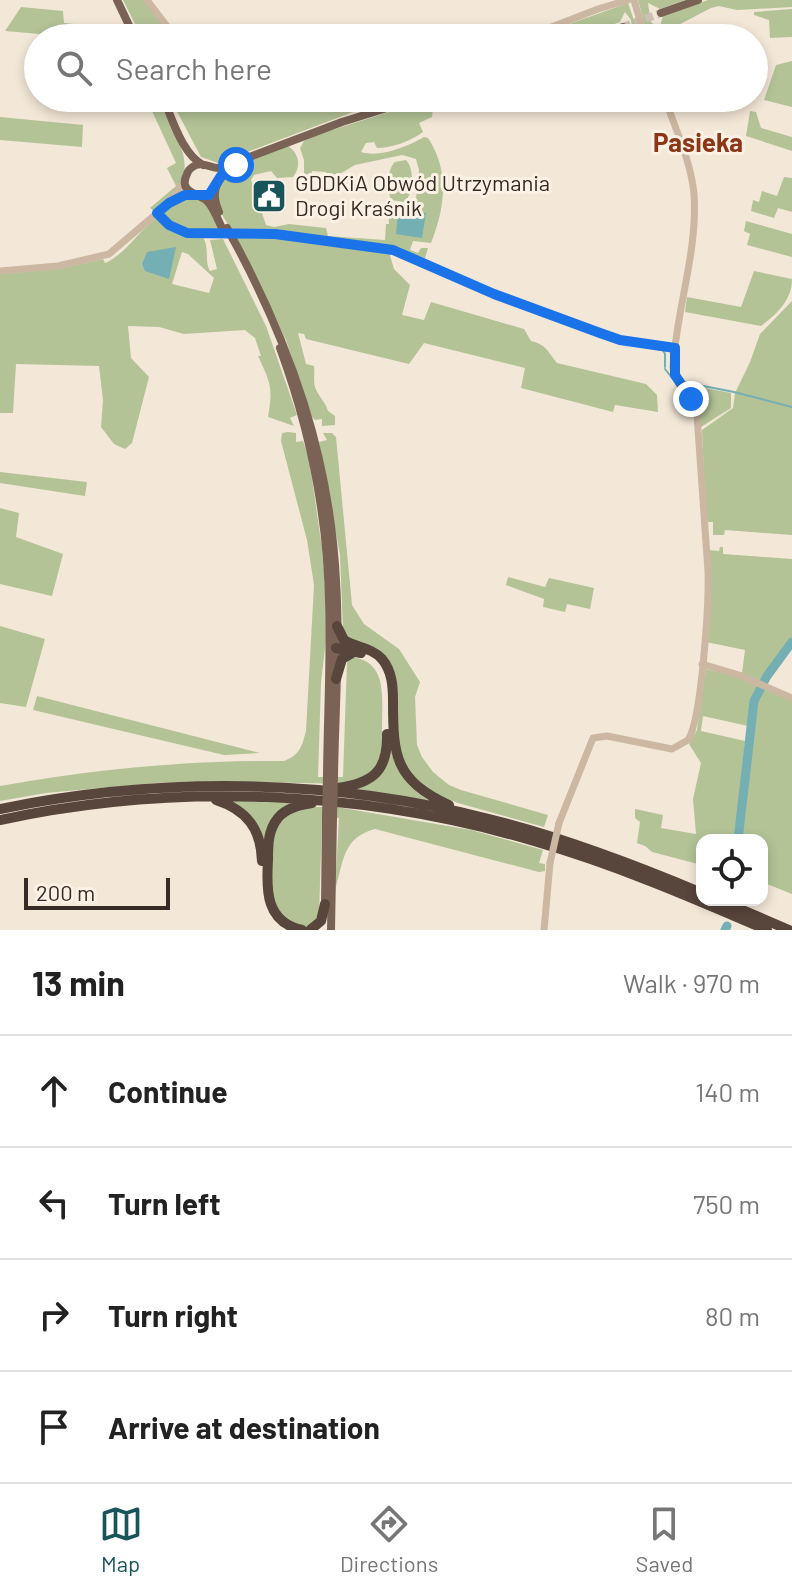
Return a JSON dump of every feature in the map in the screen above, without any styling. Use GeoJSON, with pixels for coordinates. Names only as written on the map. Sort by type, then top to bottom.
{"type":"FeatureCollection","features":[{"type":"Feature","properties":{"kind":"highway"},"geometry":{"type":"LineString","coordinates":[[311,790],[362,783],[378,772],[385,760],[388,743],[384,674],[374,660],[344,640],[337,626]]}},
{"type":"Feature","properties":{"kind":"highway"},"geometry":{"type":"LineString","coordinates":[[333,648],[373,651],[383,660],[390,672],[393,688],[397,759],[406,775],[426,794],[467,814]]}},
{"type":"Feature","properties":{"kind":"highway"},"geometry":{"type":"LineString","coordinates":[[336,679],[342,659],[356,649]]}},
{"type":"Feature","properties":{"kind":"highway"},"geometry":{"type":"LineString","coordinates":[[0,809],[62,798],[146,789],[230,786],[396,799],[467,814],[577,844],[696,891]]}},
{"type":"Feature","properties":{"kind":"highway"},"geometry":{"type":"LineString","coordinates":[[198,796],[233,806],[253,824],[261,845],[262,902],[271,920],[282,930]]}},
{"type":"Feature","properties":{"kind":"highway"},"geometry":{"type":"LineString","coordinates":[[0,820],[98,804],[198,796],[324,801],[434,816],[535,841],[631,874],[767,930]]}},
{"type":"Feature","properties":{"kind":"highway"},"geometry":{"type":"LineString","coordinates":[[302,930],[284,923],[270,906],[267,893],[270,835],[282,814],[302,804],[324,801]]}},
{"type":"Feature","properties":{"kind":"highway"},"geometry":{"type":"LineString","coordinates":[[310,930],[321,921],[325,904]]}},
{"type":"Feature","properties":{"kind":"highway"},"geometry":{"type":"LineString","coordinates":[[733,906],[789,930]]}},
{"type":"Feature","properties":{"kind":"main road"},"geometry":{"type":"LineString","coordinates":[[117,0],[128,24]]}},
{"type":"Feature","properties":{"kind":"main road"},"geometry":{"type":"LineString","coordinates":[[661,13],[698,0]]}},
{"type":"Feature","properties":{"kind":"main road"},"geometry":{"type":"LineString","coordinates":[[170,112],[194,158],[216,175],[214,199],[224,228]]}},
{"type":"Feature","properties":{"kind":"main road"},"geometry":{"type":"LineString","coordinates":[[186,177],[194,166],[218,169],[374,112]]}},
{"type":"Feature","properties":{"kind":"main road"},"geometry":{"type":"LineString","coordinates":[[183,141],[189,162],[187,189],[208,202],[274,322],[309,417],[331,522],[337,626],[333,648],[325,904]]}},
{"type":"Feature","properties":{"kind":"main road"},"geometry":{"type":"LineString","coordinates":[[196,196],[209,195],[221,176],[244,160]]}},
{"type":"Feature","properties":{"kind":"main road"},"geometry":{"type":"LineString","coordinates":[[230,239],[279,346],[309,444],[325,541],[336,679],[331,776]]}},
{"type":"Feature","properties":{"kind":"main road"},"geometry":{"type":"LineString","coordinates":[[330,817],[331,930]]}},
{"type":"Feature","properties":{"kind":"street"},"geometry":{"type":"LineString","coordinates":[[147,0],[165,24]]}},
{"type":"Feature","properties":{"kind":"street"},"geometry":{"type":"LineString","coordinates":[[558,24],[631,0],[640,24]]}},
{"type":"Feature","properties":{"kind":"street"},"geometry":{"type":"LineString","coordinates":[[544,930],[550,863],[559,823],[595,737],[607,736],[667,749],[678,747],[688,740],[696,718],[709,595],[698,419],[693,403],[675,375],[675,348],[694,196],[686,158],[670,112]]}},
{"type":"Feature","properties":{"kind":"street"},"geometry":{"type":"LineString","coordinates":[[169,203],[186,177]]}},
{"type":"Feature","properties":{"kind":"street"},"geometry":{"type":"LineString","coordinates":[[0,271],[58,266],[106,256],[169,203],[185,195],[196,196]]}},
{"type":"Feature","properties":{"kind":"street"},"geometry":{"type":"LineString","coordinates":[[157,213],[169,225],[187,233],[275,234],[393,250],[494,294],[620,340],[675,348]]}},
{"type":"Feature","properties":{"kind":"street"},"geometry":{"type":"LineString","coordinates":[[702,664],[754,681],[792,698]]}},
{"type":"Feature","properties":{"kind":"street"},"geometry":{"type":"LineString","coordinates":[[324,930],[325,904]]}},
{"type":"Feature","properties":{"kind":"green space"},"geometry":{"type":"Polygon","coordinates":[[[123,0],[145,0],[163,24],[135,24],[123,0]]]}},
{"type":"Feature","properties":{"kind":"green space"},"geometry":{"type":"Polygon","coordinates":[[[638,0],[685,0],[660,9],[648,3],[653,24],[644,24],[638,0]]]}},
{"type":"Feature","properties":{"kind":"green space"},"geometry":{"type":"Polygon","coordinates":[[[708,0],[792,0],[792,7],[711,8],[680,24],[661,24],[663,16],[708,0]]]}},
{"type":"Feature","properties":{"kind":"green space"},"geometry":{"type":"Polygon","coordinates":[[[628,3],[635,24],[632,24],[625,12],[620,22],[614,24],[569,24],[628,3]]]}},
{"type":"Feature","properties":{"kind":"green space"},"geometry":{"type":"Polygon","coordinates":[[[21,7],[63,11],[64,23],[74,24],[24,24],[24,33],[5,31],[21,7]]]}},
{"type":"Feature","properties":{"kind":"green space"},"geometry":{"type":"Polygon","coordinates":[[[792,9],[792,37],[770,38],[769,20],[754,15],[754,12],[792,9]]]}},
{"type":"Feature","properties":{"kind":"green space"},"geometry":{"type":"Polygon","coordinates":[[[792,61],[792,107],[768,101],[768,88],[776,65],[792,61]]]}},
{"type":"Feature","properties":{"kind":"green space"},"geometry":{"type":"Polygon","coordinates":[[[152,112],[164,112],[184,158],[180,184],[154,211],[150,208],[176,186],[167,168],[176,163],[152,112]]]}},
{"type":"Feature","properties":{"kind":"green space"},"geometry":{"type":"Polygon","coordinates":[[[177,112],[353,112],[218,163],[201,157],[177,112]]]}},
{"type":"Feature","properties":{"kind":"green space"},"geometry":{"type":"Polygon","coordinates":[[[389,112],[433,112],[432,117],[419,123],[423,132],[413,138],[383,148],[377,148],[374,142],[366,143],[361,152],[384,153],[428,138],[440,163],[443,190],[440,216],[431,243],[413,241],[410,250],[418,253],[421,248],[428,248],[425,258],[231,229],[216,200],[217,189],[223,179],[242,164],[288,146],[298,161],[293,177],[277,178],[271,171],[254,175],[251,180],[266,225],[326,228],[328,236],[385,240],[386,224],[389,224],[388,208],[406,208],[416,199],[419,170],[416,159],[402,155],[355,165],[326,182],[326,172],[312,171],[310,181],[304,175],[300,148],[304,141],[389,112]]]}},
{"type":"Feature","properties":{"kind":"green space"},"geometry":{"type":"Polygon","coordinates":[[[750,112],[756,112],[761,128],[792,137],[792,151],[746,136],[750,112]]]}},
{"type":"Feature","properties":{"kind":"green space"},"geometry":{"type":"Polygon","coordinates":[[[0,117],[83,125],[82,147],[0,140],[0,117]]]}},
{"type":"Feature","properties":{"kind":"green space"},"geometry":{"type":"Polygon","coordinates":[[[406,160],[412,175],[410,193],[405,202],[391,200],[388,185],[390,169],[395,162],[406,160]]]}},
{"type":"Feature","properties":{"kind":"green space"},"geometry":{"type":"Polygon","coordinates":[[[784,177],[792,178],[792,212],[778,208],[774,218],[751,211],[753,200],[759,202],[762,191],[777,196],[784,177]]]}},
{"type":"Feature","properties":{"kind":"green space"},"geometry":{"type":"Polygon","coordinates":[[[186,197],[204,201],[220,229],[188,229],[173,224],[164,212],[186,197]]]}},
{"type":"Feature","properties":{"kind":"green space"},"geometry":{"type":"Polygon","coordinates":[[[157,218],[178,234],[203,237],[210,271],[217,269],[210,240],[223,239],[266,326],[297,415],[290,418],[294,426],[268,417],[268,380],[258,356],[261,356],[255,338],[245,330],[184,334],[159,327],[128,326],[131,358],[149,377],[132,443],[125,449],[114,444],[101,427],[103,400],[99,366],[16,364],[13,413],[0,413],[0,274],[59,269],[103,259],[105,263],[119,254],[157,218]],[[182,252],[172,284],[209,293],[214,278],[182,252]]]}},
{"type":"Feature","properties":{"kind":"green space"},"geometry":{"type":"Polygon","coordinates":[[[746,221],[792,234],[792,257],[747,245],[750,234],[744,231],[746,221]]]}},
{"type":"Feature","properties":{"kind":"green space"},"geometry":{"type":"Polygon","coordinates":[[[237,238],[281,239],[389,252],[394,269],[410,285],[402,315],[424,320],[431,302],[524,329],[531,341],[544,347],[557,363],[646,384],[657,395],[658,412],[615,405],[613,412],[521,388],[525,368],[424,343],[409,364],[306,339],[304,334],[298,333],[306,364],[314,366],[316,390],[328,411],[335,416],[335,425],[322,426],[322,419],[312,417],[286,340],[237,238]]]}},
{"type":"Feature","properties":{"kind":"green space"},"geometry":{"type":"Polygon","coordinates":[[[754,271],[792,279],[782,306],[761,326],[685,312],[687,297],[741,307],[754,271]]]}},
{"type":"Feature","properties":{"kind":"green space"},"geometry":{"type":"Polygon","coordinates":[[[792,301],[792,535],[725,530],[724,535],[713,535],[713,522],[706,522],[702,430],[733,408],[735,393],[760,334],[792,301]]]}},
{"type":"Feature","properties":{"kind":"green space"},"geometry":{"type":"Polygon","coordinates":[[[684,384],[731,393],[731,408],[701,427],[697,404],[684,384]]]}},
{"type":"Feature","properties":{"kind":"green space"},"geometry":{"type":"Polygon","coordinates":[[[282,433],[296,433],[296,442],[303,441],[309,457],[322,549],[328,622],[321,683],[318,777],[343,777],[347,663],[350,657],[371,665],[380,682],[383,750],[376,767],[363,778],[348,784],[156,783],[46,793],[0,801],[0,786],[35,780],[177,764],[284,761],[297,753],[306,731],[314,585],[307,540],[281,441],[282,433]]]}},
{"type":"Feature","properties":{"kind":"green space"},"geometry":{"type":"Polygon","coordinates":[[[323,433],[332,433],[336,437],[352,605],[364,624],[399,649],[420,682],[415,697],[417,745],[422,757],[433,772],[449,785],[548,815],[544,827],[458,803],[431,792],[407,770],[399,751],[396,680],[374,647],[348,639],[343,630],[340,555],[319,442],[327,440],[323,433]]]}},
{"type":"Feature","properties":{"kind":"green space"},"geometry":{"type":"Polygon","coordinates":[[[0,472],[87,482],[85,496],[0,483],[0,472]]]}},
{"type":"Feature","properties":{"kind":"green space"},"geometry":{"type":"Polygon","coordinates":[[[0,508],[19,513],[16,537],[63,554],[52,596],[0,584],[0,508]]]}},
{"type":"Feature","properties":{"kind":"green space"},"geometry":{"type":"Polygon","coordinates":[[[723,547],[723,554],[792,559],[792,637],[763,682],[742,673],[745,650],[706,642],[708,550],[719,551],[723,547]]]}},
{"type":"Feature","properties":{"kind":"green space"},"geometry":{"type":"Polygon","coordinates":[[[508,577],[545,587],[549,578],[594,588],[590,609],[567,604],[565,612],[543,607],[544,599],[506,585],[508,577]]]}},
{"type":"Feature","properties":{"kind":"green space"},"geometry":{"type":"Polygon","coordinates":[[[0,626],[45,639],[26,707],[0,703],[0,626]]]}},
{"type":"Feature","properties":{"kind":"green space"},"geometry":{"type":"Polygon","coordinates":[[[706,669],[759,686],[748,726],[703,716],[701,731],[745,741],[736,834],[696,834],[693,799],[701,763],[689,744],[697,730],[706,669]]]}},
{"type":"Feature","properties":{"kind":"green space"},"geometry":{"type":"Polygon","coordinates":[[[762,687],[792,701],[792,894],[768,884],[768,834],[739,834],[751,716],[762,687]]]}},
{"type":"Feature","properties":{"kind":"green space"},"geometry":{"type":"Polygon","coordinates":[[[37,696],[260,753],[224,755],[33,710],[37,696]]]}},
{"type":"Feature","properties":{"kind":"green space"},"geometry":{"type":"Polygon","coordinates":[[[391,750],[405,780],[430,801],[356,789],[380,775],[391,750]]]}},
{"type":"Feature","properties":{"kind":"green space"},"geometry":{"type":"Polygon","coordinates":[[[230,800],[297,803],[275,816],[264,840],[252,816],[230,800]]]}},
{"type":"Feature","properties":{"kind":"green space"},"geometry":{"type":"Polygon","coordinates":[[[314,807],[337,807],[471,830],[543,850],[539,863],[545,864],[545,871],[539,872],[375,829],[356,838],[350,845],[335,890],[339,818],[322,818],[319,916],[311,926],[304,927],[288,922],[277,912],[270,891],[274,831],[288,814],[314,807]]]}},
{"type":"Feature","properties":{"kind":"green space"},"geometry":{"type":"Polygon","coordinates":[[[635,809],[663,815],[661,828],[696,834],[696,863],[652,852],[637,843],[640,822],[635,818],[635,809]]]}},
{"type":"Feature","properties":{"kind":"water"},"geometry":{"type":"Polygon","coordinates":[[[426,213],[422,238],[396,234],[398,214],[426,213]]]}},
{"type":"Feature","properties":{"kind":"water"},"geometry":{"type":"Polygon","coordinates":[[[176,247],[169,279],[145,271],[142,264],[147,252],[176,247]]]}},
{"type":"Feature","properties":{"kind":"waterway"},"geometry":{"type":"LineString","coordinates":[[632,345],[663,350],[665,367]]}},
{"type":"Feature","properties":{"kind":"waterway"},"geometry":{"type":"LineString","coordinates":[[665,369],[672,378]]}},
{"type":"Feature","properties":{"kind":"waterway"},"geometry":{"type":"LineString","coordinates":[[683,382],[792,407]]}},
{"type":"Feature","properties":{"kind":"waterway"},"geometry":{"type":"LineString","coordinates":[[739,834],[754,701],[767,676],[792,642]]}},
{"type":"Feature","properties":{"kind":"waterway"},"geometry":{"type":"LineString","coordinates":[[725,930],[727,926]]}},
{"type":"Feature","properties":{"kind":"tunnel"},"geometry":{"type":"LineString","coordinates":[[631,24],[661,13]]}},
{"type":"Feature","properties":{"kind":"place","name":"GDDKiA Obwód Utrzymania Drogi Kraśnik"},"geometry":{"type":"Point","coordinates":[269,196]}},
{"type":"Feature","properties":{"kind":"district","name":"Pasieka"},"geometry":{"type":"Point","coordinates":[698,143]}},
{"type":"Feature","properties":{"kind":"route"},"geometry":{"type":"LineString","coordinates":[[236,165],[221,176],[209,195],[185,195],[157,213],[169,225],[187,233],[275,234],[393,250],[494,294],[620,340],[675,348],[675,375],[691,399]]}}]}
